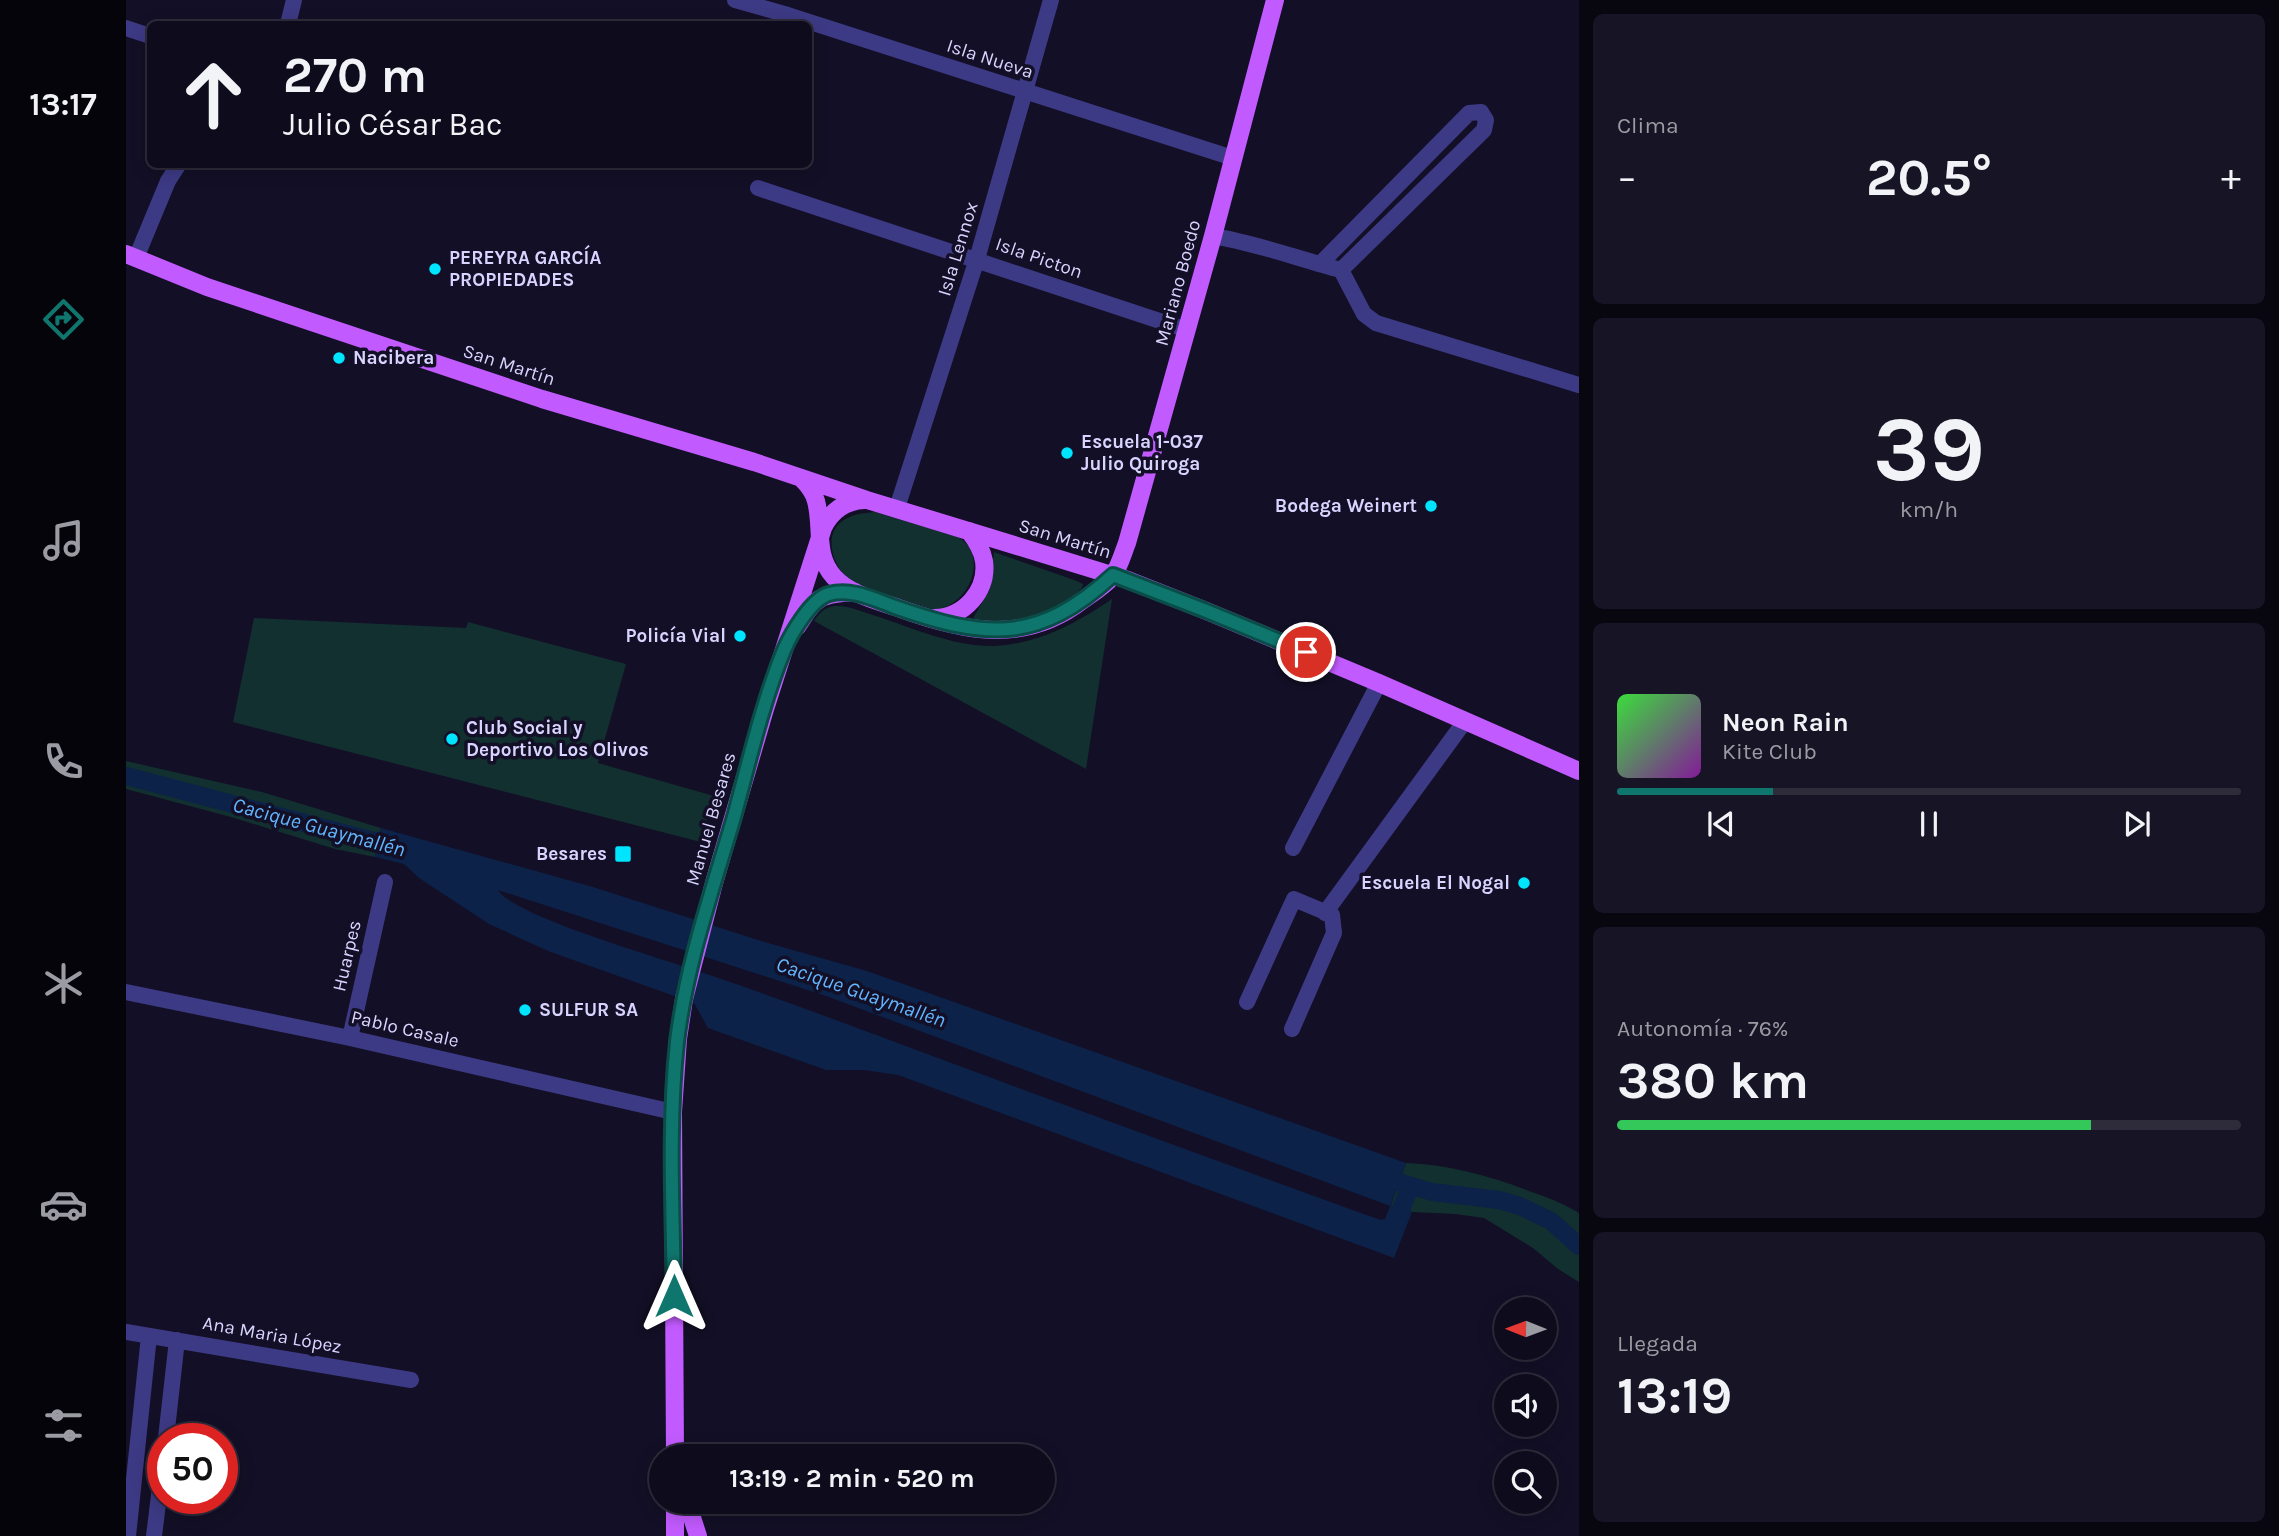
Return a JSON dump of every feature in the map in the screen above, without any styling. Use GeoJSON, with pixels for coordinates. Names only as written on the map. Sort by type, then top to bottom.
{"type":"FeatureCollection","features":[{"type":"Feature","properties":{"kind":"main road","name":"Mariano Boedo"},"geometry":{"type":"LineString","coordinates":[[1113,575],[1127,543],[1213,236],[1275,0]]}},
{"type":"Feature","properties":{"kind":"main road","name":"San Martín"},"geometry":{"type":"LineString","coordinates":[[131,256],[207,287],[541,399],[754,462],[867,500],[1113,575],[1379,683],[1579,771]]}},
{"type":"Feature","properties":{"kind":"main road"},"geometry":{"type":"LineString","coordinates":[[802,479],[816,500],[823,560],[832,575],[856,592],[921,617],[978,630],[1000,631],[1028,627],[1050,620],[1076,606],[1113,575]]}},
{"type":"Feature","properties":{"kind":"main road"},"geometry":{"type":"LineString","coordinates":[[819,539],[827,520],[837,509],[853,502],[867,500]]}},
{"type":"Feature","properties":{"kind":"main road"},"geometry":{"type":"LineString","coordinates":[[921,617],[943,618],[954,614],[964,609],[978,592],[984,560],[969,531]]}},
{"type":"Feature","properties":{"kind":"main road","name":"Manuel Besares"},"geometry":{"type":"LineString","coordinates":[[675,1444],[673,1112],[676,1053],[684,999],[765,709],[819,539]]}},
{"type":"Feature","properties":{"kind":"main road"},"geometry":{"type":"LineString","coordinates":[[785,648],[809,609],[819,599],[833,593],[856,592]]}},
{"type":"Feature","properties":{"kind":"main road"},"geometry":{"type":"LineString","coordinates":[[675,1514],[675,1536]]}},
{"type":"Feature","properties":{"kind":"main road"},"geometry":{"type":"LineString","coordinates":[[691,1514],[698,1536]]}},
{"type":"Feature","properties":{"kind":"street"},"geometry":{"type":"LineString","coordinates":[[289,21],[294,0]]}},
{"type":"Feature","properties":{"kind":"street","name":"Isla Nueva"},"geometry":{"type":"LineString","coordinates":[[735,0],[806,21]]}},
{"type":"Feature","properties":{"kind":"street","name":"Isla Lennox"},"geometry":{"type":"LineString","coordinates":[[897,508],[977,259],[1051,0]]}},
{"type":"Feature","properties":{"kind":"street","name":"Isla Nueva"},"geometry":{"type":"LineString","coordinates":[[812,23],[1233,158]]}},
{"type":"Feature","properties":{"kind":"street"},"geometry":{"type":"LineString","coordinates":[[126,27],[147,35]]}},
{"type":"Feature","properties":{"kind":"street"},"geometry":{"type":"LineString","coordinates":[[1320,264],[1469,113],[1481,112],[1486,120],[1484,130],[1341,270]]}},
{"type":"Feature","properties":{"kind":"street"},"geometry":{"type":"LineString","coordinates":[[131,256],[176,168]]}},
{"type":"Feature","properties":{"kind":"street","name":"Isla Picton"},"geometry":{"type":"LineString","coordinates":[[758,188],[1187,330]]}},
{"type":"Feature","properties":{"kind":"street"},"geometry":{"type":"LineString","coordinates":[[1213,236],[1238,240],[1341,270],[1364,314],[1376,323],[1579,385]]}},
{"type":"Feature","properties":{"kind":"street"},"geometry":{"type":"LineString","coordinates":[[1293,848],[1379,683]]}},
{"type":"Feature","properties":{"kind":"street"},"geometry":{"type":"LineString","coordinates":[[1325,913],[1465,721]]}},
{"type":"Feature","properties":{"kind":"street","name":"Huarpes"},"geometry":{"type":"LineString","coordinates":[[350,1038],[385,882]]}},
{"type":"Feature","properties":{"kind":"street"},"geometry":{"type":"LineString","coordinates":[[1247,1002],[1294,899],[1332,915],[1334,933],[1292,1029]]}},
{"type":"Feature","properties":{"kind":"street","name":"Pablo Casale"},"geometry":{"type":"LineString","coordinates":[[126,992],[350,1038],[673,1112]]}},
{"type":"Feature","properties":{"kind":"street","name":"Ana Maria López"},"geometry":{"type":"LineString","coordinates":[[126,1332],[411,1380]]}},
{"type":"Feature","properties":{"kind":"street"},"geometry":{"type":"LineString","coordinates":[[128,1536],[133,1421],[149,1336]]}},
{"type":"Feature","properties":{"kind":"street"},"geometry":{"type":"LineString","coordinates":[[168,1423],[177,1340]]}},
{"type":"Feature","properties":{"kind":"street"},"geometry":{"type":"LineString","coordinates":[[154,1536],[157,1514]]}},
{"type":"Feature","properties":{"kind":"green space"},"geometry":{"type":"Polygon","coordinates":[[[875,512],[958,537],[968,546],[973,558],[973,570],[970,583],[962,595],[952,604],[939,609],[925,609],[872,593],[851,582],[834,558],[834,531],[848,518],[875,512]]]}},
{"type":"Feature","properties":{"kind":"green space"},"geometry":{"type":"Polygon","coordinates":[[[994,552],[1077,581],[1083,584],[1082,588],[1057,607],[1031,618],[972,620],[990,589],[994,552]]]}},
{"type":"Feature","properties":{"kind":"green space"},"geometry":{"type":"Polygon","coordinates":[[[1112,599],[1086,769],[814,621],[828,608],[845,607],[949,640],[994,646],[1041,637],[1085,616],[1112,599]]]}},
{"type":"Feature","properties":{"kind":"green space","name":"Club Social y Deportivo Los Olivos"},"geometry":{"type":"Polygon","coordinates":[[[254,618],[466,628],[468,622],[626,664],[598,763],[714,796],[701,842],[233,722],[254,618]]]}},
{"type":"Feature","properties":{"kind":"green space"},"geometry":{"type":"Polygon","coordinates":[[[126,761],[262,792],[381,828],[375,857],[335,849],[126,789],[126,761]]]}},
{"type":"Feature","properties":{"kind":"green space"},"geometry":{"type":"Polygon","coordinates":[[[1406,1163],[1438,1166],[1483,1176],[1548,1198],[1579,1213],[1579,1282],[1533,1248],[1484,1218],[1412,1212],[1391,1205],[1406,1163]]]}},
{"type":"Feature","properties":{"kind":"water"},"geometry":{"type":"Polygon","coordinates":[[[381,828],[593,887],[758,940],[867,971],[1406,1163],[1391,1205],[1412,1212],[1394,1258],[898,1075],[864,1070],[826,1070],[708,1028],[694,1003],[548,951],[489,924],[419,878],[404,864],[375,857],[381,828]],[[498,890],[508,899],[549,920],[772,997],[1358,1212],[1385,1219],[1390,1206],[826,996],[498,890]]]}},
{"type":"Feature","properties":{"kind":"waterway","name":"Cacique Guaymallén"},"geometry":{"type":"LineString","coordinates":[[126,776],[400,848]]}},
{"type":"Feature","properties":{"kind":"waterway","name":"Cacique Guaymallén"},"geometry":{"type":"LineString","coordinates":[[1375,1175],[1432,1192],[1499,1200],[1520,1206],[1551,1221],[1579,1246]]}},
{"type":"Feature","properties":{"kind":"waterway"},"geometry":{"type":"LineString","coordinates":[[1393,1229],[1410,1187]]}},
{"type":"Feature","properties":{"kind":"place","name":"PEREYRA GARCÍA PROPIEDADES"},"geometry":{"type":"Point","coordinates":[435,269]}},
{"type":"Feature","properties":{"kind":"place","name":"Nacibera"},"geometry":{"type":"Point","coordinates":[339,358]}},
{"type":"Feature","properties":{"kind":"place","name":"Escuela 1-037 Julio Quiroga"},"geometry":{"type":"Point","coordinates":[1067,453]}},
{"type":"Feature","properties":{"kind":"place","name":"Bodega Weinert"},"geometry":{"type":"Point","coordinates":[1431,506]}},
{"type":"Feature","properties":{"kind":"place","name":"Policía Vial"},"geometry":{"type":"Point","coordinates":[740,636]}},
{"type":"Feature","properties":{"kind":"place","name":"Club Social y Deportivo Los Olivos"},"geometry":{"type":"Point","coordinates":[452,739]}},
{"type":"Feature","properties":{"kind":"place","name":"Besares"},"geometry":{"type":"Point","coordinates":[623,854]}},
{"type":"Feature","properties":{"kind":"place","name":"Escuela El Nogal"},"geometry":{"type":"Point","coordinates":[1524,883]}},
{"type":"Feature","properties":{"kind":"place","name":"SULFUR SA"},"geometry":{"type":"Point","coordinates":[525,1010]}},
{"type":"Feature","properties":{"kind":"route"},"geometry":{"type":"LineString","coordinates":[[674,1296],[673,1112],[675,1067],[684,999],[714,883],[785,648],[816,601],[828,594],[856,592],[921,617],[978,630],[1000,631],[1028,627],[1060,615],[1096,592],[1113,575],[1306,652]]}}]}
